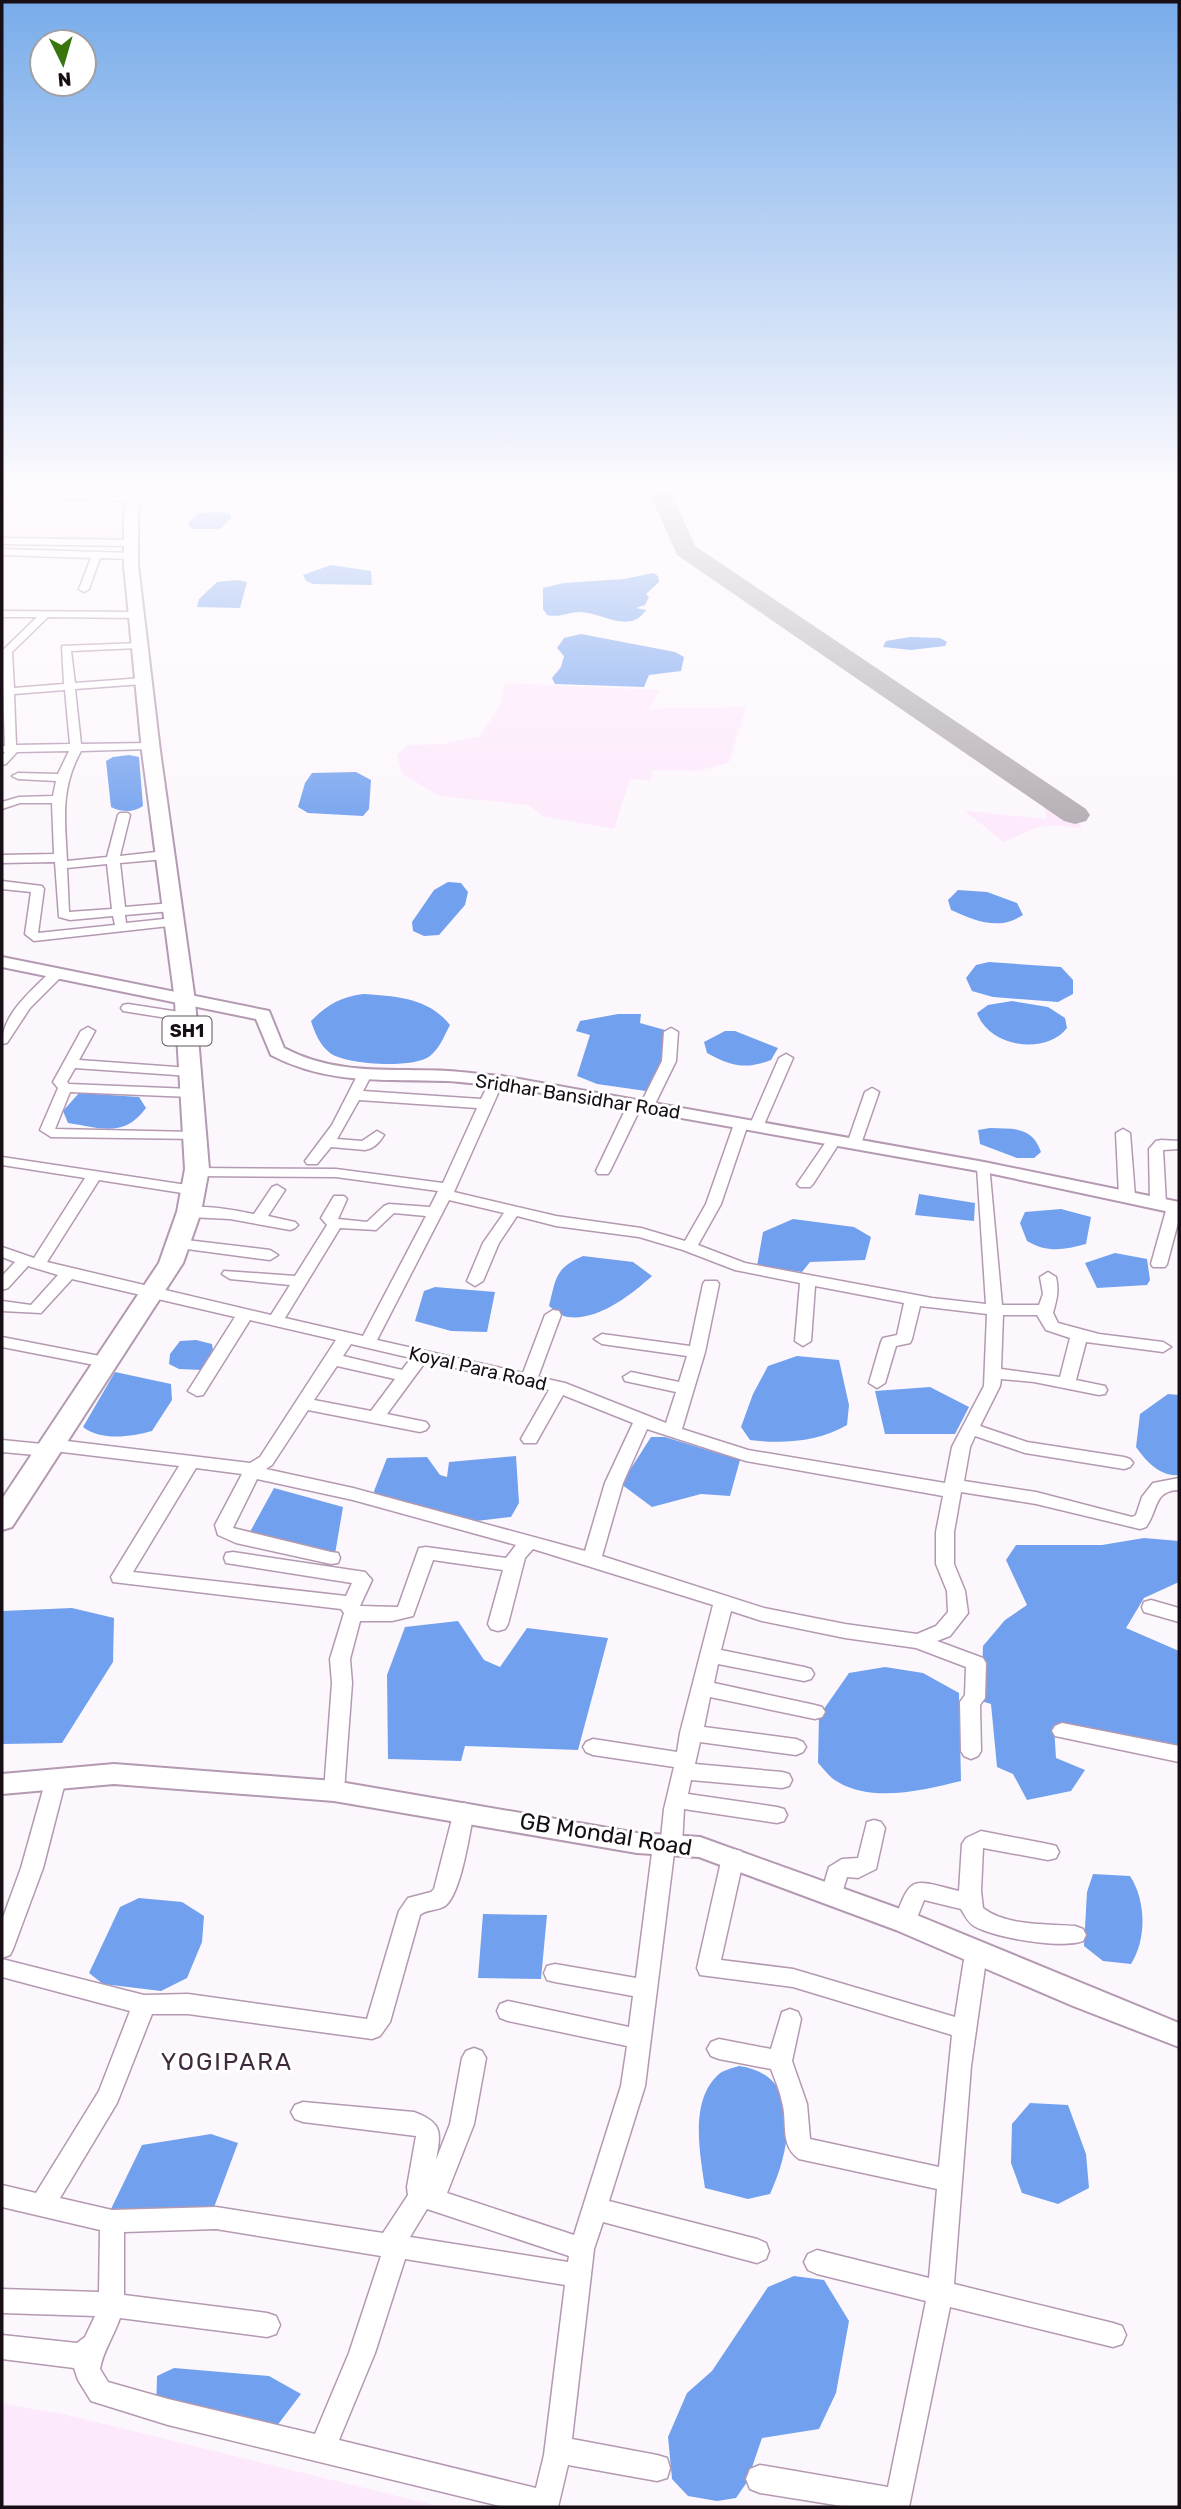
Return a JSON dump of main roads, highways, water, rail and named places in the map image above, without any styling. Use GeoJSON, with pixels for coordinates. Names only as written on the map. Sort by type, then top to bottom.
{"type":"FeatureCollection","features":[{"type":"Feature","properties":{"kind":"main road","name":"SH1"},"geometry":{"type":"LineString","coordinates":[[2,1520],[171,1263],[189,1212],[196,1181],[185,1009],[135,609]]}},
{"type":"Feature","properties":{"kind":"water"},"geometry":{"type":"Polygon","coordinates":[[[543,609],[646,610],[632,621],[624,622],[580,612],[547,615],[543,609]]]}},
{"type":"Feature","properties":{"kind":"water"},"geometry":{"type":"Polygon","coordinates":[[[581,634],[675,652],[684,657],[681,671],[649,675],[644,687],[555,684],[552,678],[561,667],[564,656],[557,648],[564,638],[581,634]]]}},
{"type":"Feature","properties":{"kind":"water"},"geometry":{"type":"Polygon","coordinates":[[[910,637],[940,638],[947,642],[945,646],[911,650],[883,647],[886,641],[910,637]]]}},
{"type":"Feature","properties":{"kind":"water"},"geometry":{"type":"Polygon","coordinates":[[[113,757],[139,757],[143,806],[123,811],[111,807],[106,761],[113,757]]]}},
{"type":"Feature","properties":{"kind":"water"},"geometry":{"type":"Polygon","coordinates":[[[356,772],[371,780],[369,809],[363,816],[308,813],[298,807],[305,783],[312,773],[356,772]]]}},
{"type":"Feature","properties":{"kind":"water"},"geometry":{"type":"Polygon","coordinates":[[[448,882],[461,883],[468,892],[465,905],[439,935],[424,936],[413,931],[412,922],[434,890],[448,882]]]}},
{"type":"Feature","properties":{"kind":"water"},"geometry":{"type":"Polygon","coordinates":[[[958,890],[987,892],[1017,903],[1023,915],[1005,923],[987,923],[969,918],[951,910],[948,900],[958,890]]]}},
{"type":"Feature","properties":{"kind":"water"},"geometry":{"type":"Polygon","coordinates":[[[989,962],[1061,967],[1073,980],[1073,994],[1058,1002],[993,997],[972,991],[966,978],[976,965],[989,962]]]}},
{"type":"Feature","properties":{"kind":"water"},"geometry":{"type":"Polygon","coordinates":[[[363,994],[411,1000],[432,1009],[450,1025],[442,1042],[430,1056],[409,1063],[364,1063],[330,1053],[323,1046],[311,1021],[334,1003],[363,994]]]}},
{"type":"Feature","properties":{"kind":"water"},"geometry":{"type":"Polygon","coordinates":[[[1012,1001],[1048,1007],[1065,1018],[1067,1028],[1057,1037],[1032,1045],[1005,1040],[983,1025],[977,1013],[988,1005],[1012,1001]]]}},
{"type":"Feature","properties":{"kind":"water"},"geometry":{"type":"Polygon","coordinates":[[[618,1014],[641,1014],[640,1023],[665,1030],[666,1061],[646,1091],[597,1084],[577,1076],[590,1035],[576,1031],[580,1021],[618,1014]]]}},
{"type":"Feature","properties":{"kind":"water"},"geometry":{"type":"Polygon","coordinates":[[[725,1031],[735,1031],[778,1048],[771,1060],[746,1066],[731,1064],[707,1053],[704,1042],[725,1031]]]}},
{"type":"Feature","properties":{"kind":"water"},"geometry":{"type":"Polygon","coordinates":[[[79,1093],[139,1097],[146,1108],[129,1124],[111,1129],[68,1123],[63,1111],[79,1093]]]}},
{"type":"Feature","properties":{"kind":"water"},"geometry":{"type":"Polygon","coordinates":[[[1014,1129],[1027,1133],[1033,1137],[1041,1152],[1034,1158],[1017,1158],[980,1144],[978,1130],[1014,1129]]]}},
{"type":"Feature","properties":{"kind":"water"},"geometry":{"type":"Polygon","coordinates":[[[919,1194],[975,1203],[974,1221],[915,1215],[919,1194]]]}},
{"type":"Feature","properties":{"kind":"water"},"geometry":{"type":"Polygon","coordinates":[[[1061,1209],[1091,1217],[1086,1244],[1056,1249],[1027,1241],[1020,1223],[1025,1212],[1061,1209]]]}},
{"type":"Feature","properties":{"kind":"water"},"geometry":{"type":"Polygon","coordinates":[[[793,1219],[854,1227],[871,1237],[865,1260],[810,1262],[802,1272],[757,1266],[763,1232],[793,1219]]]}},
{"type":"Feature","properties":{"kind":"water"},"geometry":{"type":"Polygon","coordinates":[[[1115,1253],[1147,1259],[1150,1280],[1147,1285],[1097,1288],[1085,1263],[1115,1253]]]}},
{"type":"Feature","properties":{"kind":"water"},"geometry":{"type":"Polygon","coordinates":[[[583,1256],[633,1262],[652,1276],[602,1311],[579,1317],[565,1316],[549,1306],[553,1288],[562,1270],[583,1256]]]}},
{"type":"Feature","properties":{"kind":"water"},"geometry":{"type":"Polygon","coordinates":[[[435,1287],[495,1292],[487,1332],[451,1331],[415,1321],[424,1291],[435,1287]]]}},
{"type":"Feature","properties":{"kind":"water"},"geometry":{"type":"Polygon","coordinates":[[[196,1340],[212,1344],[214,1357],[203,1370],[179,1369],[169,1364],[170,1354],[180,1341],[196,1340]]]}},
{"type":"Feature","properties":{"kind":"water"},"geometry":{"type":"Polygon","coordinates":[[[797,1356],[839,1360],[849,1405],[847,1425],[824,1435],[800,1440],[750,1440],[741,1427],[753,1394],[768,1366],[797,1356]]]}},
{"type":"Feature","properties":{"kind":"water"},"geometry":{"type":"Polygon","coordinates":[[[115,1372],[171,1384],[172,1400],[152,1431],[107,1436],[83,1427],[115,1372]]]}},
{"type":"Feature","properties":{"kind":"water"},"geometry":{"type":"Polygon","coordinates":[[[930,1387],[969,1407],[955,1434],[885,1434],[875,1391],[930,1387]]]}},
{"type":"Feature","properties":{"kind":"water"},"geometry":{"type":"Polygon","coordinates":[[[1168,1394],[1179,1395],[1179,1475],[1160,1471],[1149,1463],[1136,1447],[1140,1414],[1168,1394]]]}},
{"type":"Feature","properties":{"kind":"water"},"geometry":{"type":"Polygon","coordinates":[[[651,1437],[665,1437],[740,1460],[730,1496],[701,1494],[652,1507],[621,1484],[651,1437]]]}},
{"type":"Feature","properties":{"kind":"water"},"geometry":{"type":"Polygon","coordinates":[[[516,1456],[519,1503],[511,1517],[468,1522],[379,1504],[374,1491],[387,1458],[427,1457],[440,1475],[447,1477],[449,1462],[516,1456]]]}},
{"type":"Feature","properties":{"kind":"water"},"geometry":{"type":"Polygon","coordinates":[[[274,1488],[343,1507],[334,1560],[245,1541],[274,1488]]]}},
{"type":"Feature","properties":{"kind":"water"},"geometry":{"type":"Polygon","coordinates":[[[1144,1538],[1179,1541],[1179,1582],[1144,1598],[1126,1628],[1179,1651],[1179,1749],[1054,1726],[1056,1758],[1085,1770],[1071,1791],[1027,1800],[1013,1774],[997,1767],[991,1704],[981,1701],[983,1646],[1005,1620],[1027,1605],[1006,1560],[1016,1545],[1102,1545],[1144,1538]]]}},
{"type":"Feature","properties":{"kind":"water"},"geometry":{"type":"Polygon","coordinates":[[[72,1608],[114,1618],[113,1662],[62,1743],[2,1744],[2,1611],[72,1608]]]}},
{"type":"Feature","properties":{"kind":"water"},"geometry":{"type":"Polygon","coordinates":[[[458,1621],[484,1660],[500,1667],[527,1628],[608,1638],[578,1750],[465,1746],[461,1761],[388,1759],[387,1675],[405,1627],[458,1621]]]}},
{"type":"Feature","properties":{"kind":"water"},"geometry":{"type":"Polygon","coordinates":[[[885,1667],[923,1673],[959,1693],[961,1781],[899,1793],[867,1792],[835,1780],[818,1763],[819,1716],[849,1673],[885,1667]]]}},
{"type":"Feature","properties":{"kind":"water"},"geometry":{"type":"Polygon","coordinates":[[[1093,1874],[1130,1876],[1135,1886],[1142,1908],[1142,1931],[1131,1964],[1103,1961],[1084,1946],[1087,1892],[1093,1874]]]}},
{"type":"Feature","properties":{"kind":"water"},"geometry":{"type":"Polygon","coordinates":[[[139,1898],[182,1902],[204,1916],[202,1942],[187,1978],[161,1991],[103,1984],[89,1973],[120,1907],[139,1898]]]}},
{"type":"Feature","properties":{"kind":"water"},"geometry":{"type":"Polygon","coordinates":[[[483,1914],[547,1915],[541,1979],[478,1978],[483,1914]]]}},
{"type":"Feature","properties":{"kind":"water"},"geometry":{"type":"Polygon","coordinates":[[[739,2066],[760,2072],[775,2083],[787,2116],[783,2156],[770,2194],[748,2199],[705,2188],[699,2144],[703,2098],[719,2074],[739,2066]]]}},
{"type":"Feature","properties":{"kind":"water"},"geometry":{"type":"Polygon","coordinates":[[[1030,2103],[1068,2105],[1086,2154],[1089,2188],[1058,2204],[1022,2193],[1011,2163],[1012,2124],[1030,2103]]]}},
{"type":"Feature","properties":{"kind":"water"},"geometry":{"type":"Polygon","coordinates":[[[211,2134],[238,2143],[213,2210],[110,2211],[142,2145],[211,2134]]]}},
{"type":"Feature","properties":{"kind":"water"},"geometry":{"type":"Polygon","coordinates":[[[794,2276],[824,2280],[849,2321],[836,2393],[819,2429],[762,2438],[747,2482],[736,2498],[717,2501],[688,2496],[672,2479],[668,2437],[687,2393],[712,2371],[768,2287],[794,2276]]]}},
{"type":"Feature","properties":{"kind":"water"},"geometry":{"type":"Polygon","coordinates":[[[174,2368],[269,2376],[301,2394],[267,2439],[156,2412],[157,2376],[174,2368]]]}},
{"type":"Feature","properties":{"kind":"district","name":"YOGIPARA"},"geometry":{"type":"Point","coordinates":[227,2062]}}]}
